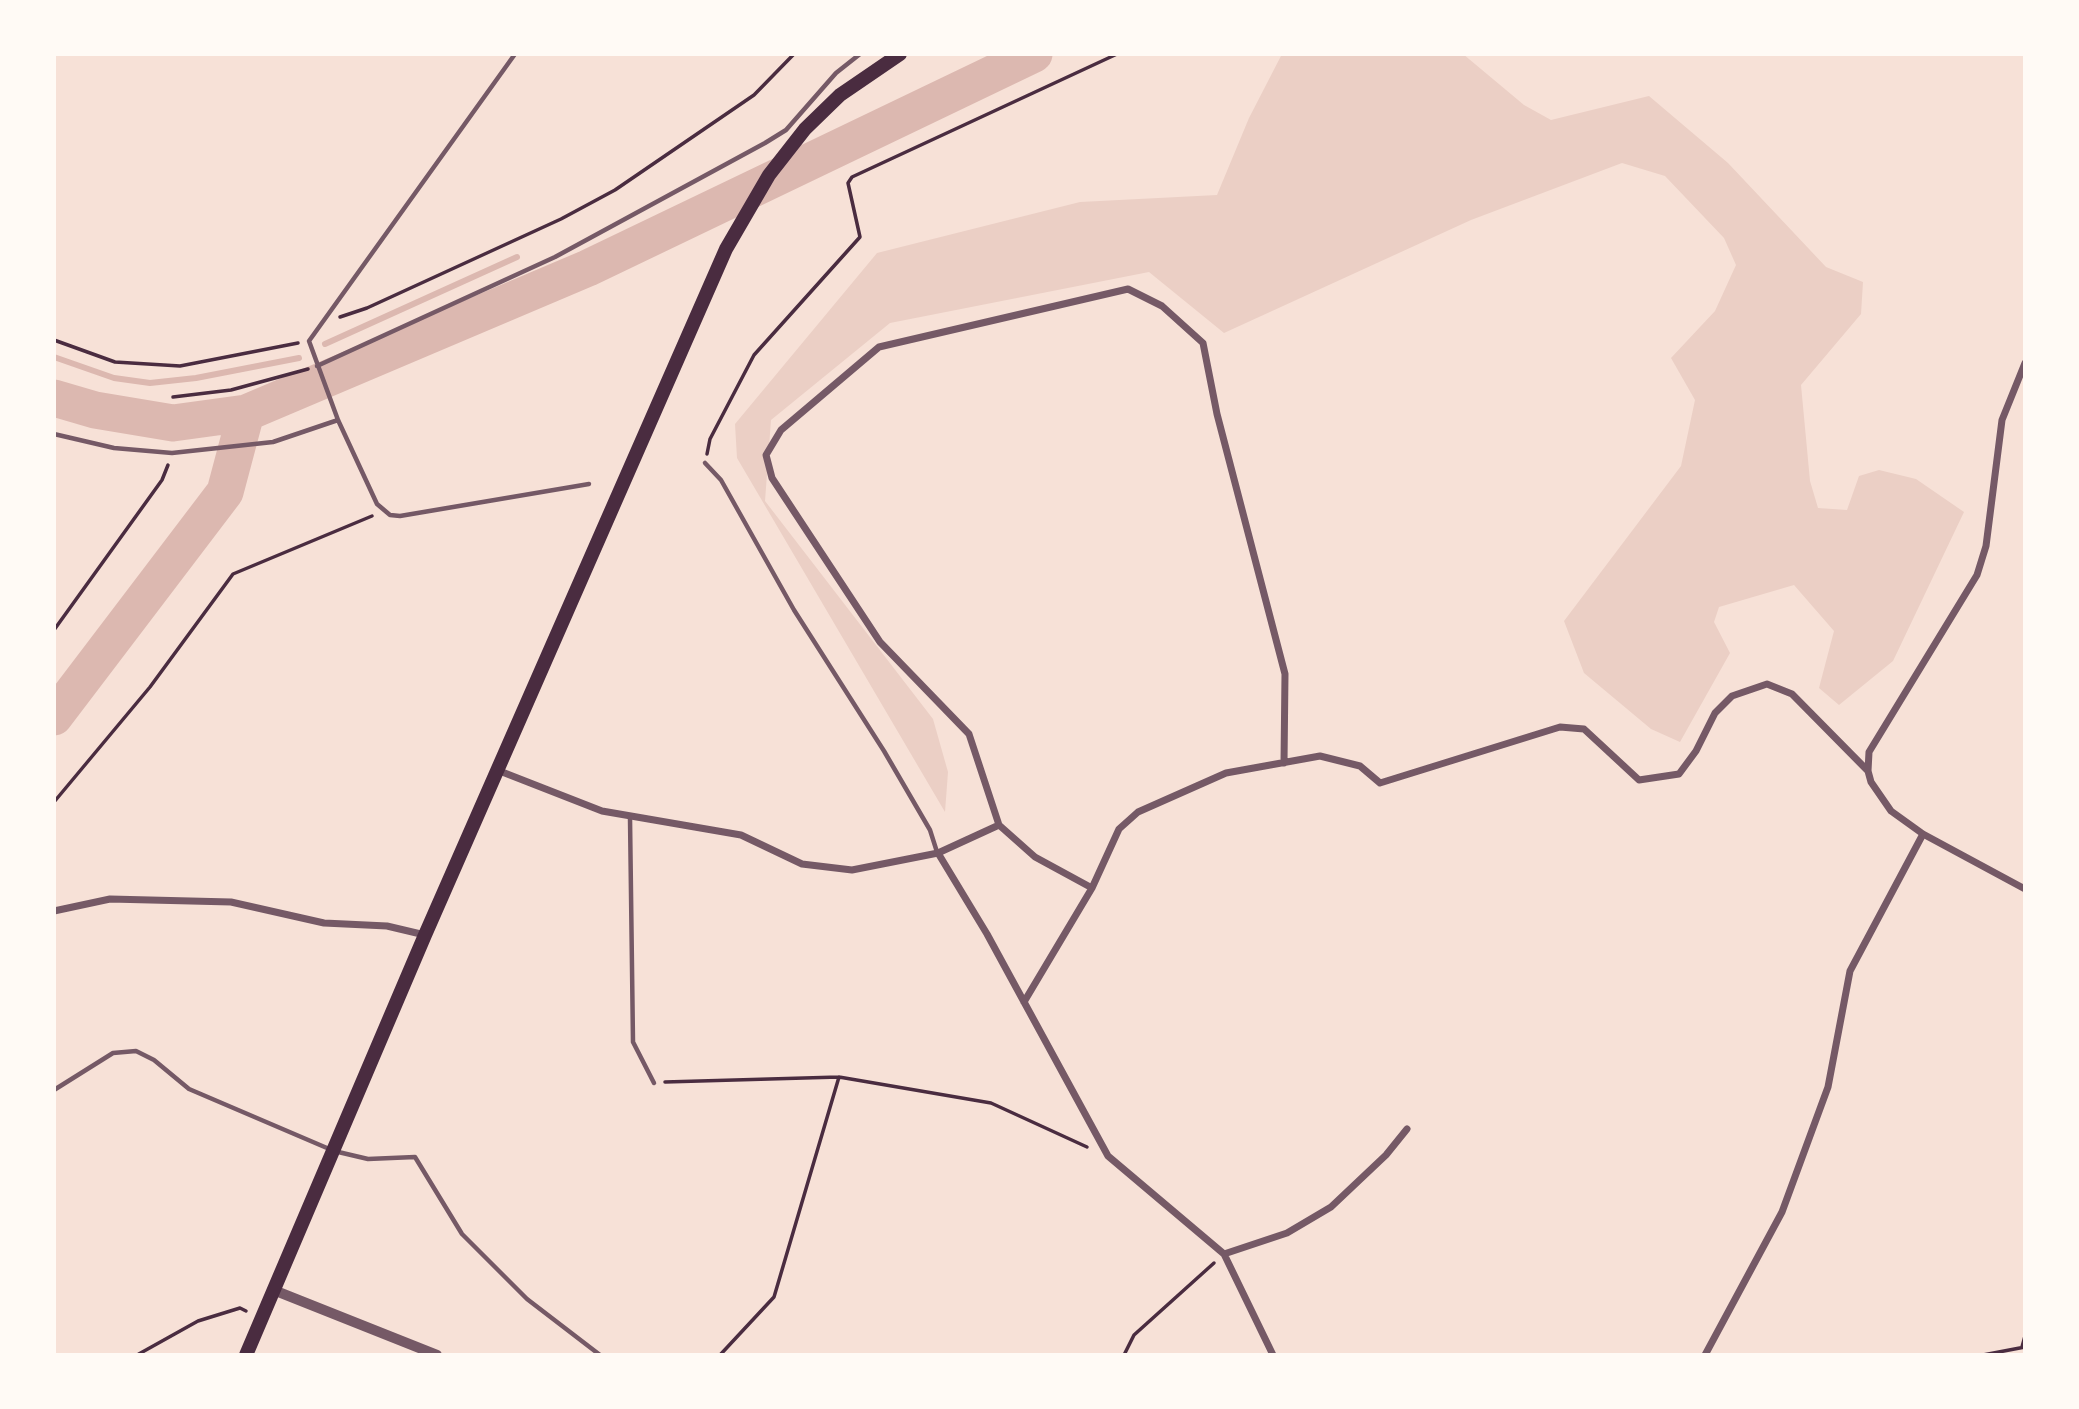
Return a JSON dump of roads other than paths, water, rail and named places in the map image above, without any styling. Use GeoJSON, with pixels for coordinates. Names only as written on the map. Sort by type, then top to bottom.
{"type":"FeatureCollection","features":[{"type":"Feature","properties":{"kind":"main road"},"geometry":{"type":"LineString","coordinates":[[246,1355],[276,1291],[425,935],[726,249],[764,183],[791,146],[800,125],[900,54]]}},
{"type":"Feature","properties":{"kind":"street"},"geometry":{"type":"LineString","coordinates":[[1092,888],[1035,857],[999,825],[969,734],[880,642],[772,478],[766,455],[781,430],[879,347],[1128,289],[1163,306],[1203,343],[1217,414],[1285,674],[1284,763]]}},
{"type":"Feature","properties":{"kind":"street"},"geometry":{"type":"LineString","coordinates":[[2025,362],[2002,420],[1986,545],[1976,575],[1869,752],[1868,771],[1871,782],[1891,811],[1923,834],[2012,885],[2025,889]]}},
{"type":"Feature","properties":{"kind":"street"},"geometry":{"type":"LineString","coordinates":[[1024,1002],[1092,888],[1119,829],[1138,812],[1226,773],[1320,756],[1360,766],[1380,783],[1560,727],[1584,729],[1639,780],[1679,774],[1696,751],[1716,713],[1731,696],[1767,684],[1792,694],[1868,771]]}},
{"type":"Feature","properties":{"kind":"street"},"geometry":{"type":"LineString","coordinates":[[497,770],[602,811],[630,818],[741,835],[802,864],[852,870],[938,853],[999,825]]}},
{"type":"Feature","properties":{"kind":"street"},"geometry":{"type":"LineString","coordinates":[[1704,1355],[1782,1212],[1828,1087],[1850,971],[1923,834]]}},
{"type":"Feature","properties":{"kind":"street"},"geometry":{"type":"LineString","coordinates":[[938,853],[1108,1156],[1224,1254],[1273,1355]]}},
{"type":"Feature","properties":{"kind":"street"},"geometry":{"type":"LineString","coordinates":[[54,911],[110,899],[231,902],[324,923],[387,926],[425,935]]}},
{"type":"Feature","properties":{"kind":"street"},"geometry":{"type":"LineString","coordinates":[[1224,1254],[1287,1233],[1331,1207],[1386,1155],[1407,1129]]}},
{"type":"Feature","properties":{"kind":"street"},"geometry":{"type":"LineString","coordinates":[[276,1291],[437,1355]]}},
{"type":"Feature","properties":{"kind":"lane"},"geometry":{"type":"LineString","coordinates":[[515,54],[309,341],[338,420],[377,504],[384,511],[400,516],[589,484]]}},
{"type":"Feature","properties":{"kind":"lane"},"geometry":{"type":"LineString","coordinates":[[318,369],[555,257],[800,125],[836,73],[860,54]]}},
{"type":"Feature","properties":{"kind":"lane"},"geometry":{"type":"LineString","coordinates":[[54,434],[114,448],[172,453],[263,444],[338,420]]}},
{"type":"Feature","properties":{"kind":"lane"},"geometry":{"type":"LineString","coordinates":[[705,463],[721,480],[794,610],[884,751],[930,830],[938,853]]}},
{"type":"Feature","properties":{"kind":"lane"},"geometry":{"type":"LineString","coordinates":[[630,818],[632,1042],[654,1083]]}},
{"type":"Feature","properties":{"kind":"lane"},"geometry":{"type":"LineString","coordinates":[[54,1090],[113,1053],[136,1051],[154,1060],[189,1088],[334,1151],[368,1159],[415,1157],[462,1234],[527,1299],[600,1355]]}},
{"type":"Feature","properties":{"kind":"waterway"},"geometry":{"type":"LineString","coordinates":[[54,717],[225,492],[246,413],[588,268],[1034,54]]}},
{"type":"Feature","properties":{"kind":"waterway"},"geometry":{"type":"LineString","coordinates":[[325,344],[517,257]]}},
{"type":"Feature","properties":{"kind":"waterway"},"geometry":{"type":"LineString","coordinates":[[54,357],[114,378],[150,383],[196,378],[299,358]]}},
{"type":"Feature","properties":{"kind":"waterway"},"geometry":{"type":"LineString","coordinates":[[54,398],[95,410],[173,423],[246,413]]}}]}
